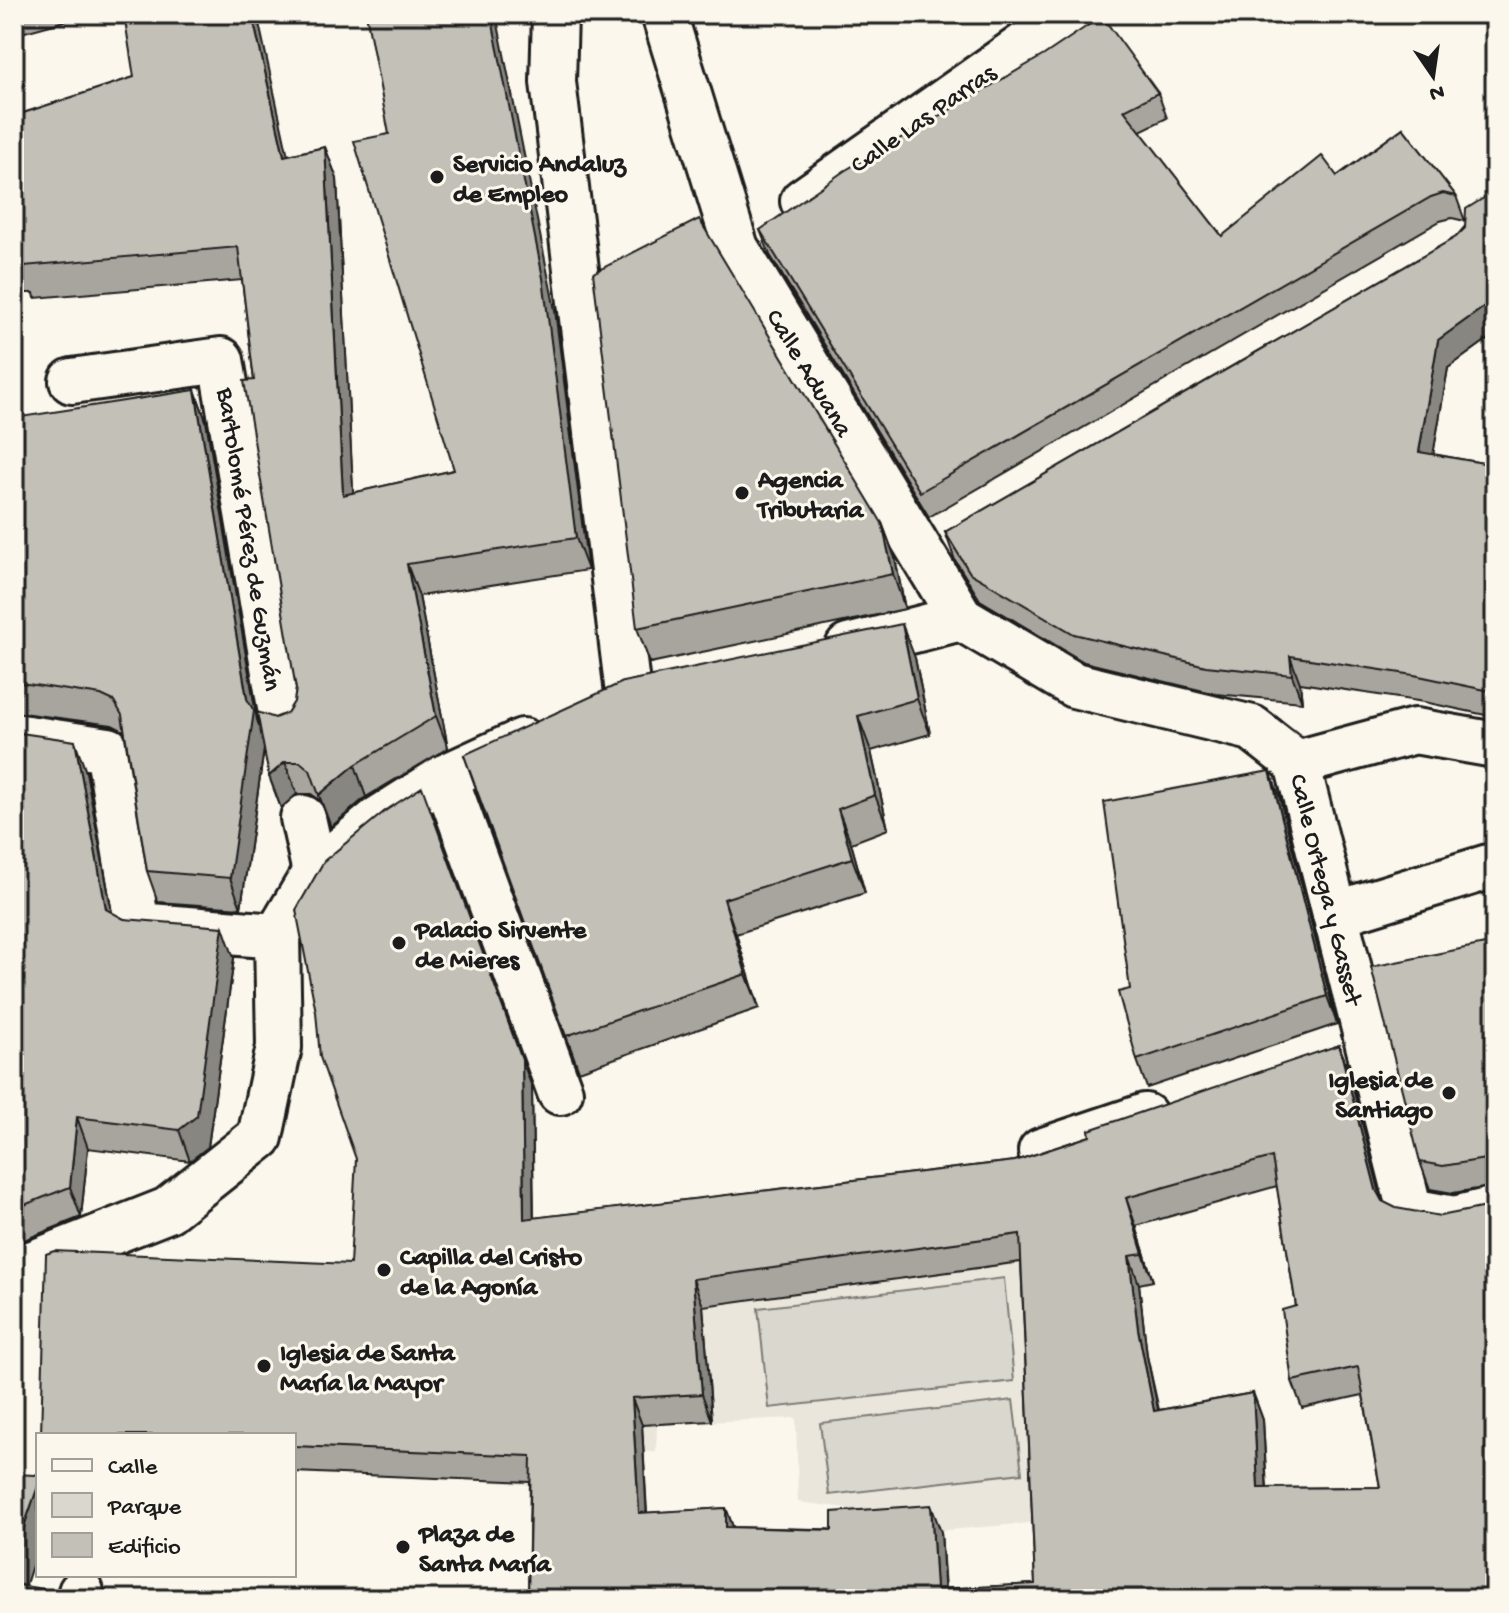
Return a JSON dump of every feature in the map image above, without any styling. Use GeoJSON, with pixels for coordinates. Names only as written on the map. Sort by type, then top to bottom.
{"type":"FeatureCollection","features":[{"type":"Feature","properties":{"kind":"street"},"geometry":{"type":"LineString","coordinates":[[555,14],[553,82],[628,693]]}},
{"type":"Feature","properties":{"kind":"street","name":"Calle Aduana"},"geometry":{"type":"LineString","coordinates":[[664,14],[736,248],[961,618]]}},
{"type":"Feature","properties":{"kind":"street","name":"Calle Las Parras"},"geometry":{"type":"LineString","coordinates":[[736,248],[1069,14]]}},
{"type":"Feature","properties":{"kind":"street","name":"Bartolomé Pérez de Guzmán"},"geometry":{"type":"LineString","coordinates":[[72,381],[221,360],[283,725]]}},
{"type":"Feature","properties":{"kind":"street"},"geometry":{"type":"LineString","coordinates":[[920,551],[961,527]]}},
{"type":"Feature","properties":{"kind":"street"},"geometry":{"type":"LineString","coordinates":[[809,655],[900,637],[961,618]]}},
{"type":"Feature","properties":{"kind":"street","name":"Calle Ortega y Gasset"},"geometry":{"type":"LineString","coordinates":[[961,618],[1074,685],[1252,728],[1297,763],[1367,1040],[1323,1056]]}},
{"type":"Feature","properties":{"kind":"street"},"geometry":{"type":"LineString","coordinates":[[36,1482],[25,1480],[22,1263],[168,1210],[260,1137],[279,1047],[277,936],[315,872],[380,818],[445,777],[628,693],[673,683]]}},
{"type":"Feature","properties":{"kind":"street"},"geometry":{"type":"LineString","coordinates":[[1297,763],[1415,731],[1495,745]]}},
{"type":"Feature","properties":{"kind":"street"},"geometry":{"type":"LineString","coordinates":[[14,736],[108,750],[137,925],[277,936]]}},
{"type":"Feature","properties":{"kind":"street"},"geometry":{"type":"LineString","coordinates":[[445,777],[560,1092]]}},
{"type":"Feature","properties":{"kind":"street"},"geometry":{"type":"LineString","coordinates":[[303,818],[315,872]]}},
{"type":"Feature","properties":{"kind":"street"},"geometry":{"type":"LineString","coordinates":[[1335,914],[1495,865]]}},
{"type":"Feature","properties":{"kind":"street"},"geometry":{"type":"LineString","coordinates":[[1367,1040],[1410,1211],[1454,1219],[1495,1209]]}},
{"type":"Feature","properties":{"kind":"street"},"geometry":{"type":"LineString","coordinates":[[1041,1151],[1189,1101]]}},
{"type":"Feature","properties":{"kind":"shaded area"},"geometry":{"type":"Polygon","coordinates":[[[1025,1189],[1042,1522],[842,1539],[847,1508],[798,1502],[796,1418],[657,1424],[656,1452],[542,1449],[541,1486],[472,1480],[485,1298],[1025,1189]]]}},
{"type":"Feature","properties":{"kind":"green space"},"geometry":{"type":"Polygon","coordinates":[[[1004,1278],[1014,1381],[769,1408],[758,1308],[1004,1278]]]}},
{"type":"Feature","properties":{"kind":"green space"},"geometry":{"type":"Polygon","coordinates":[[[1013,1400],[1022,1473],[829,1495],[820,1423],[1013,1400]]]}},
{"type":"Feature","properties":{"kind":"building"},"geometry":{"type":"Polygon","coordinates":[[[124,14],[252,14],[284,156],[325,147],[343,495],[454,470],[354,141],[389,134],[366,14],[491,14],[543,278],[576,538],[407,564],[436,716],[355,765],[319,795],[310,770],[300,762],[285,762],[269,776],[257,712],[275,718],[287,713],[294,702],[296,689],[244,381],[254,380],[238,247],[24,266],[23,261],[14,261],[14,116],[134,77],[124,14]]]}},
{"type":"Feature","properties":{"kind":"building"},"geometry":{"type":"Polygon","coordinates":[[[1102,16],[1158,93],[1124,110],[1222,236],[1322,156],[1337,176],[1403,128],[1456,196],[1443,193],[1431,197],[920,492],[760,230],[844,171],[1044,55],[1102,16]]]}},
{"type":"Feature","properties":{"kind":"building"},"geometry":{"type":"Polygon","coordinates":[[[1495,191],[1495,299],[1438,340],[1419,452],[1495,465],[1495,692],[1414,675],[1290,656],[1292,675],[1206,666],[1074,634],[970,573],[945,532],[1456,237],[1465,228],[1466,209],[1495,191]]]}},
{"type":"Feature","properties":{"kind":"building","name":"Agencia Tributaria"},"geometry":{"type":"Polygon","coordinates":[[[699,219],[882,523],[893,574],[637,628],[593,273],[699,219]]]}},
{"type":"Feature","properties":{"kind":"building"},"geometry":{"type":"Polygon","coordinates":[[[195,390],[247,699],[254,711],[230,878],[147,871],[122,715],[114,701],[101,695],[14,682],[14,495],[18,494],[14,472],[14,418],[195,390]]]}},
{"type":"Feature","properties":{"kind":"building"},"geometry":{"type":"Polygon","coordinates":[[[902,624],[917,699],[858,716],[875,795],[838,809],[852,858],[724,899],[746,974],[566,1036],[464,755],[623,682],[902,624]]]}},
{"type":"Feature","properties":{"kind":"building"},"geometry":{"type":"Polygon","coordinates":[[[14,732],[75,741],[106,909],[124,919],[223,927],[197,1116],[179,1130],[77,1117],[70,1187],[14,1209],[14,732]]]}},
{"type":"Feature","properties":{"kind":"building"},"geometry":{"type":"Polygon","coordinates":[[[1270,771],[1327,996],[1137,1060],[1118,992],[1130,989],[1104,802],[1270,771]]]}},
{"type":"Feature","properties":{"kind":"building"},"geometry":{"type":"Polygon","coordinates":[[[422,787],[522,1060],[524,1219],[1015,1161],[1090,1136],[1089,1130],[1339,1045],[1376,1190],[1382,1201],[1396,1208],[1440,1216],[1495,1204],[1495,1599],[528,1599],[531,1456],[296,1446],[296,1433],[41,1433],[46,1254],[54,1251],[350,1264],[356,1159],[320,1057],[316,1012],[296,910],[324,861],[385,811],[422,787]],[[1272,1157],[1126,1198],[1143,1254],[1129,1256],[1138,1329],[1154,1411],[1253,1393],[1258,1488],[1380,1487],[1358,1367],[1292,1381],[1282,1310],[1296,1306],[1272,1157]],[[1020,1234],[693,1279],[702,1394],[632,1398],[639,1513],[726,1508],[726,1527],[832,1530],[832,1512],[931,1505],[936,1589],[1035,1584],[1020,1234]]]}},
{"type":"Feature","properties":{"kind":"building","name":"Iglesia de Santiago"},"geometry":{"type":"Polygon","coordinates":[[[1495,942],[1495,1160],[1491,1158],[1443,1166],[1420,1162],[1371,967],[1495,942]]]}},
{"type":"Feature","properties":{"kind":"building"},"geometry":{"type":"Polygon","coordinates":[[[14,1474],[35,1475],[36,1492],[14,1555],[14,1474]]]}},
{"type":"Feature","properties":{"kind":"building"},"geometry":{"type":"Polygon","coordinates":[[[14,1584],[97,1599],[14,1599],[14,1584]]]}},
{"type":"Feature","properties":{"kind":"place","name":"Servicio Andaluz de Empleo"},"geometry":{"type":"Point","coordinates":[437,177]}},
{"type":"Feature","properties":{"kind":"place","name":"Agencia Tributaria"},"geometry":{"type":"Point","coordinates":[742,493]}},
{"type":"Feature","properties":{"kind":"place","name":"Palacio Sirvente de Mieres"},"geometry":{"type":"Point","coordinates":[399,943]}},
{"type":"Feature","properties":{"kind":"place","name":"Iglesia de Santiago"},"geometry":{"type":"Point","coordinates":[1449,1093]}},
{"type":"Feature","properties":{"kind":"place","name":"Capilla del Cristo de la Agonía"},"geometry":{"type":"Point","coordinates":[384,1270]}},
{"type":"Feature","properties":{"kind":"place","name":"Iglesia de Santa María la Mayor"},"geometry":{"type":"Point","coordinates":[264,1366]}},
{"type":"Feature","properties":{"kind":"place","name":"Plaza de Santa María"},"geometry":{"type":"Point","coordinates":[403,1547]}}]}
